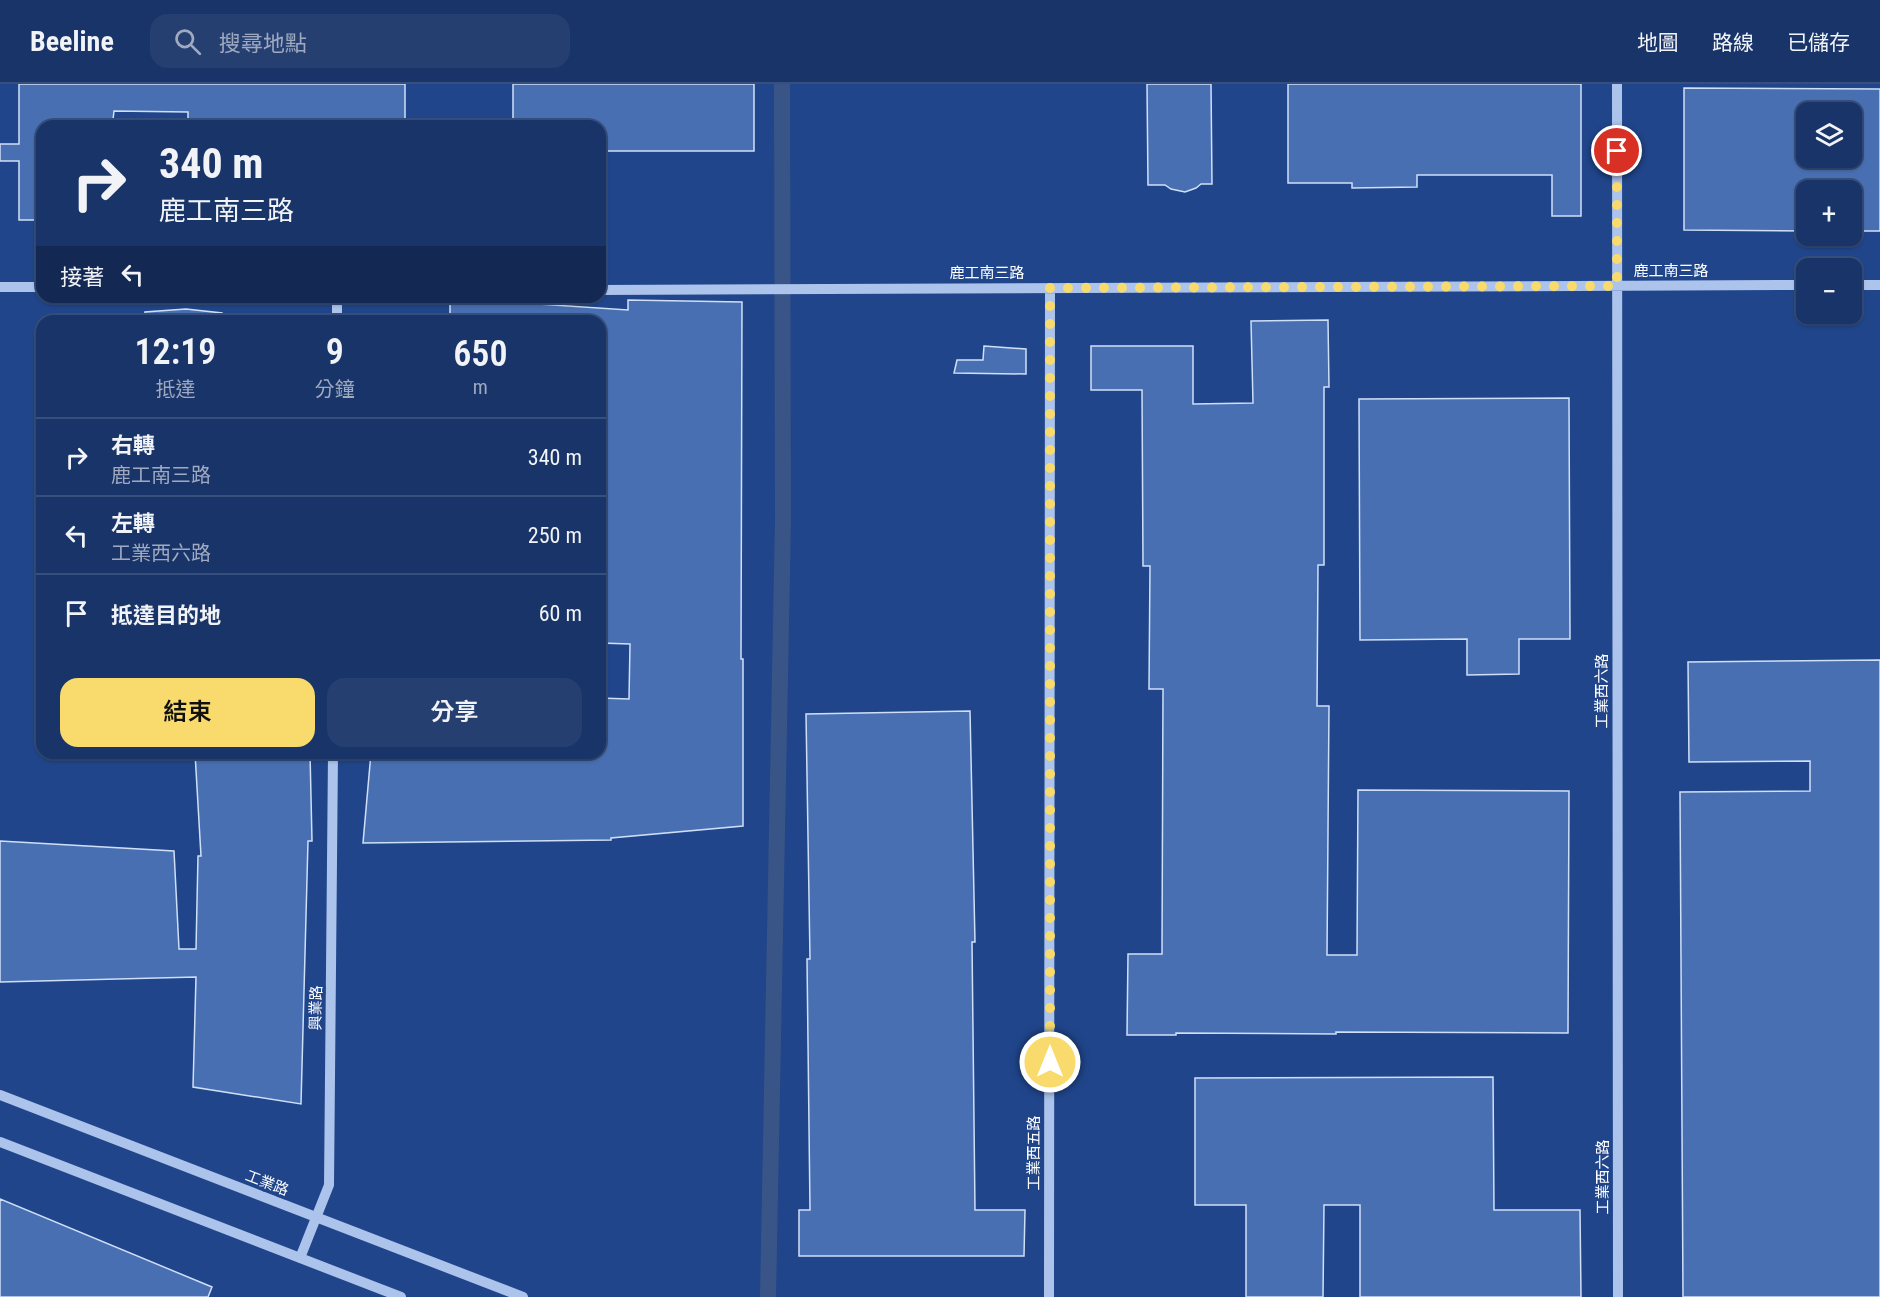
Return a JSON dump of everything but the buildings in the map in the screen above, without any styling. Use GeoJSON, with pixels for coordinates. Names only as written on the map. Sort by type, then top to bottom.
{"type":"FeatureCollection","features":[{"type":"Feature","properties":{"kind":"street","name":"工業西六路"},"geometry":{"type":"LineString","coordinates":[[1617,84],[1618,1297]]}},
{"type":"Feature","properties":{"kind":"street","name":"鹿工南三路"},"geometry":{"type":"LineString","coordinates":[[606,290],[1796,285]]}},
{"type":"Feature","properties":{"kind":"street"},"geometry":{"type":"LineString","coordinates":[[1862,285],[1880,285]]}},
{"type":"Feature","properties":{"kind":"street"},"geometry":{"type":"LineString","coordinates":[[0,287],[36,287]]}},
{"type":"Feature","properties":{"kind":"street","name":"工業西五路"},"geometry":{"type":"LineString","coordinates":[[1049,1297],[1050,288]]}},
{"type":"Feature","properties":{"kind":"street","name":"興業路"},"geometry":{"type":"LineString","coordinates":[[300,1258],[329,1185],[333,759]]}},
{"type":"Feature","properties":{"kind":"street","name":"工業路"},"geometry":{"type":"LineString","coordinates":[[0,1095],[523,1297]]}},
{"type":"Feature","properties":{"kind":"street"},"geometry":{"type":"LineString","coordinates":[[0,1142],[401,1297]]}},
{"type":"Feature","properties":{"kind":"waterway"},"geometry":{"type":"LineString","coordinates":[[768,1297],[783,520],[782,84]]}},
{"type":"Feature","properties":{"kind":"route"},"geometry":{"type":"LineString","coordinates":[[1050,1062],[1050,288],[1617,286],[1617,151]]}}]}
